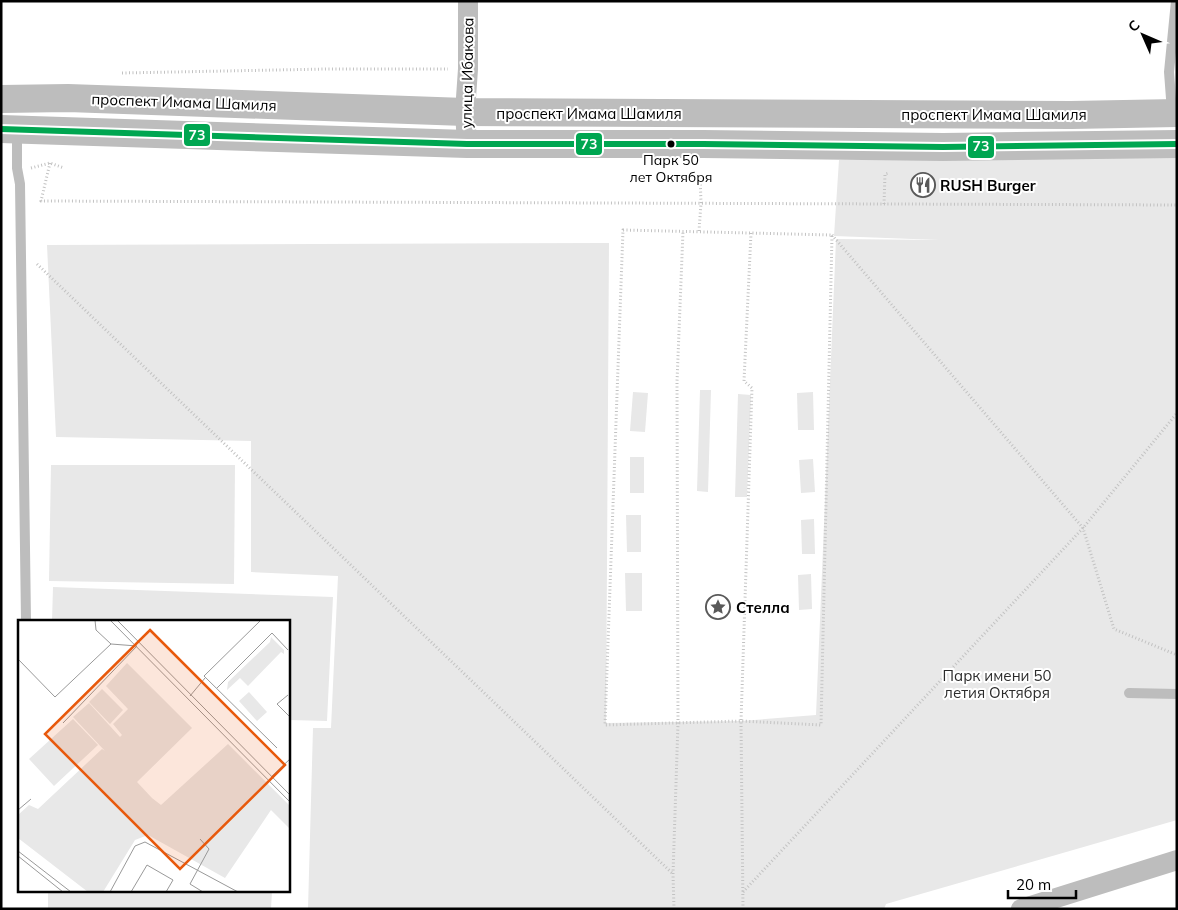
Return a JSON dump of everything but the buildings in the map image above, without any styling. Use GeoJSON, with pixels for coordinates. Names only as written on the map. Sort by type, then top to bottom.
{"type":"FeatureCollection","features":[{"type":"Feature","properties":{"kind":"main road","name":"проспект Имама Шамиля"},"geometry":{"type":"LineString","coordinates":[[8,99],[68,98],[465,112],[1071,115],[1174,113]]}},
{"type":"Feature","properties":{"kind":"main road"},"geometry":{"type":"LineString","coordinates":[[6,133],[8,99]]}},
{"type":"Feature","properties":{"kind":"main road","name":"проспект Имама Шамиля"},"geometry":{"type":"LineString","coordinates":[[6,133],[467,144],[943,147],[1177,144]]}},
{"type":"Feature","properties":{"kind":"street","name":"улица Ибакова"},"geometry":{"type":"LineString","coordinates":[[467,144],[465,112],[468,69],[468,1]]}},
{"type":"Feature","properties":{"kind":"street"},"geometry":{"type":"LineString","coordinates":[[1021,909],[1177,860]]}},
{"type":"Feature","properties":{"kind":"lane"},"geometry":{"type":"LineString","coordinates":[[1174,113],[1170,72],[1176,1]]}},
{"type":"Feature","properties":{"kind":"lane"},"geometry":{"type":"LineString","coordinates":[[6,133],[20,184],[26,620]]}},
{"type":"Feature","properties":{"kind":"lane"},"geometry":{"type":"LineString","coordinates":[[1129,693],[1177,694]]}},
{"type":"Feature","properties":{"kind":"path"},"geometry":{"type":"LineString","coordinates":[[121,73],[327,69],[468,69]]}},
{"type":"Feature","properties":{"kind":"path"},"geometry":{"type":"LineString","coordinates":[[50,163],[41,201],[1177,204]]}},
{"type":"Feature","properties":{"kind":"path"},"geometry":{"type":"LineString","coordinates":[[17,168],[31,168],[50,163],[64,168]]}},
{"type":"Feature","properties":{"kind":"path"},"geometry":{"type":"LineString","coordinates":[[884,204],[885,174],[893,172]]}},
{"type":"Feature","properties":{"kind":"path"},"geometry":{"type":"LineString","coordinates":[[699,232],[700,174]]}},
{"type":"Feature","properties":{"kind":"path"},"geometry":{"type":"LineString","coordinates":[[832,235],[821,726],[741,721],[605,725],[623,230],[832,235],[1083,528],[1114,629],[1177,655]]}},
{"type":"Feature","properties":{"kind":"path"},"geometry":{"type":"LineString","coordinates":[[674,909],[673,874],[678,723],[677,382],[683,231]]}},
{"type":"Feature","properties":{"kind":"path"},"geometry":{"type":"LineString","coordinates":[[743,909],[741,721],[752,388],[744,381],[751,233]]}},
{"type":"Feature","properties":{"kind":"path"},"geometry":{"type":"LineString","coordinates":[[57,282],[673,874]]}},
{"type":"Feature","properties":{"kind":"path"},"geometry":{"type":"LineString","coordinates":[[743,893],[1083,528],[1177,413]]}},
{"type":"Feature","properties":{"kind":"green space","name":"Парк имени 50 летия Октября"},"geometry":{"type":"Polygon","coordinates":[[[1177,157],[1177,820],[886,904],[884,909],[308,909],[313,728],[331,728],[338,576],[251,572],[251,441],[56,437],[47,245],[609,243],[606,723],[741,721],[816,715],[836,239],[939,240],[834,236],[839,160],[1177,157]]]}},
{"type":"Feature","properties":{"kind":"green space"},"geometry":{"type":"Polygon","coordinates":[[[700,390],[711,390],[708,492],[697,491],[700,390]]]}},
{"type":"Feature","properties":{"kind":"green space"},"geometry":{"type":"Polygon","coordinates":[[[633,392],[648,393],[645,432],[630,431],[633,392]]]}},
{"type":"Feature","properties":{"kind":"green space"},"geometry":{"type":"Polygon","coordinates":[[[813,392],[814,430],[798,430],[797,393],[813,392]]]}},
{"type":"Feature","properties":{"kind":"green space"},"geometry":{"type":"Polygon","coordinates":[[[738,394],[751,395],[747,497],[735,497],[738,394]]]}},
{"type":"Feature","properties":{"kind":"green space"},"geometry":{"type":"Polygon","coordinates":[[[630,457],[644,457],[644,493],[630,493],[630,457]]]}},
{"type":"Feature","properties":{"kind":"green space"},"geometry":{"type":"Polygon","coordinates":[[[813,459],[815,492],[801,493],[799,460],[813,459]]]}},
{"type":"Feature","properties":{"kind":"green space"},"geometry":{"type":"Polygon","coordinates":[[[51,465],[235,465],[234,584],[49,581],[51,465]]]}},
{"type":"Feature","properties":{"kind":"green space"},"geometry":{"type":"Polygon","coordinates":[[[626,515],[641,515],[641,552],[627,552],[626,515]]]}},
{"type":"Feature","properties":{"kind":"green space"},"geometry":{"type":"Polygon","coordinates":[[[814,519],[815,554],[802,554],[801,520],[814,519]]]}},
{"type":"Feature","properties":{"kind":"green space"},"geometry":{"type":"Polygon","coordinates":[[[625,573],[642,573],[642,611],[626,611],[625,573]]]}},
{"type":"Feature","properties":{"kind":"green space"},"geometry":{"type":"Polygon","coordinates":[[[811,574],[812,609],[799,610],[798,575],[811,574]]]}},
{"type":"Feature","properties":{"kind":"green space"},"geometry":{"type":"Polygon","coordinates":[[[53,587],[333,597],[327,721],[290,720],[290,620],[52,620],[53,587]]]}},
{"type":"Feature","properties":{"kind":"green space"},"geometry":{"type":"Polygon","coordinates":[[[48,892],[272,892],[271,909],[48,909],[48,892]]]}},
{"type":"Feature","properties":{"kind":"transit line","name":"73"},"geometry":{"type":"LineString","coordinates":[[1,129],[467,144],[943,147],[1177,144]]}},
{"type":"Feature","properties":{"kind":"place","name":"Парк 50 лет Октября"},"geometry":{"type":"Point","coordinates":[671,144]}},
{"type":"Feature","properties":{"kind":"place","name":"RUSH Burger"},"geometry":{"type":"Point","coordinates":[923,185]}},
{"type":"Feature","properties":{"kind":"place","name":"Стелла"},"geometry":{"type":"Point","coordinates":[718,607]}}]}
